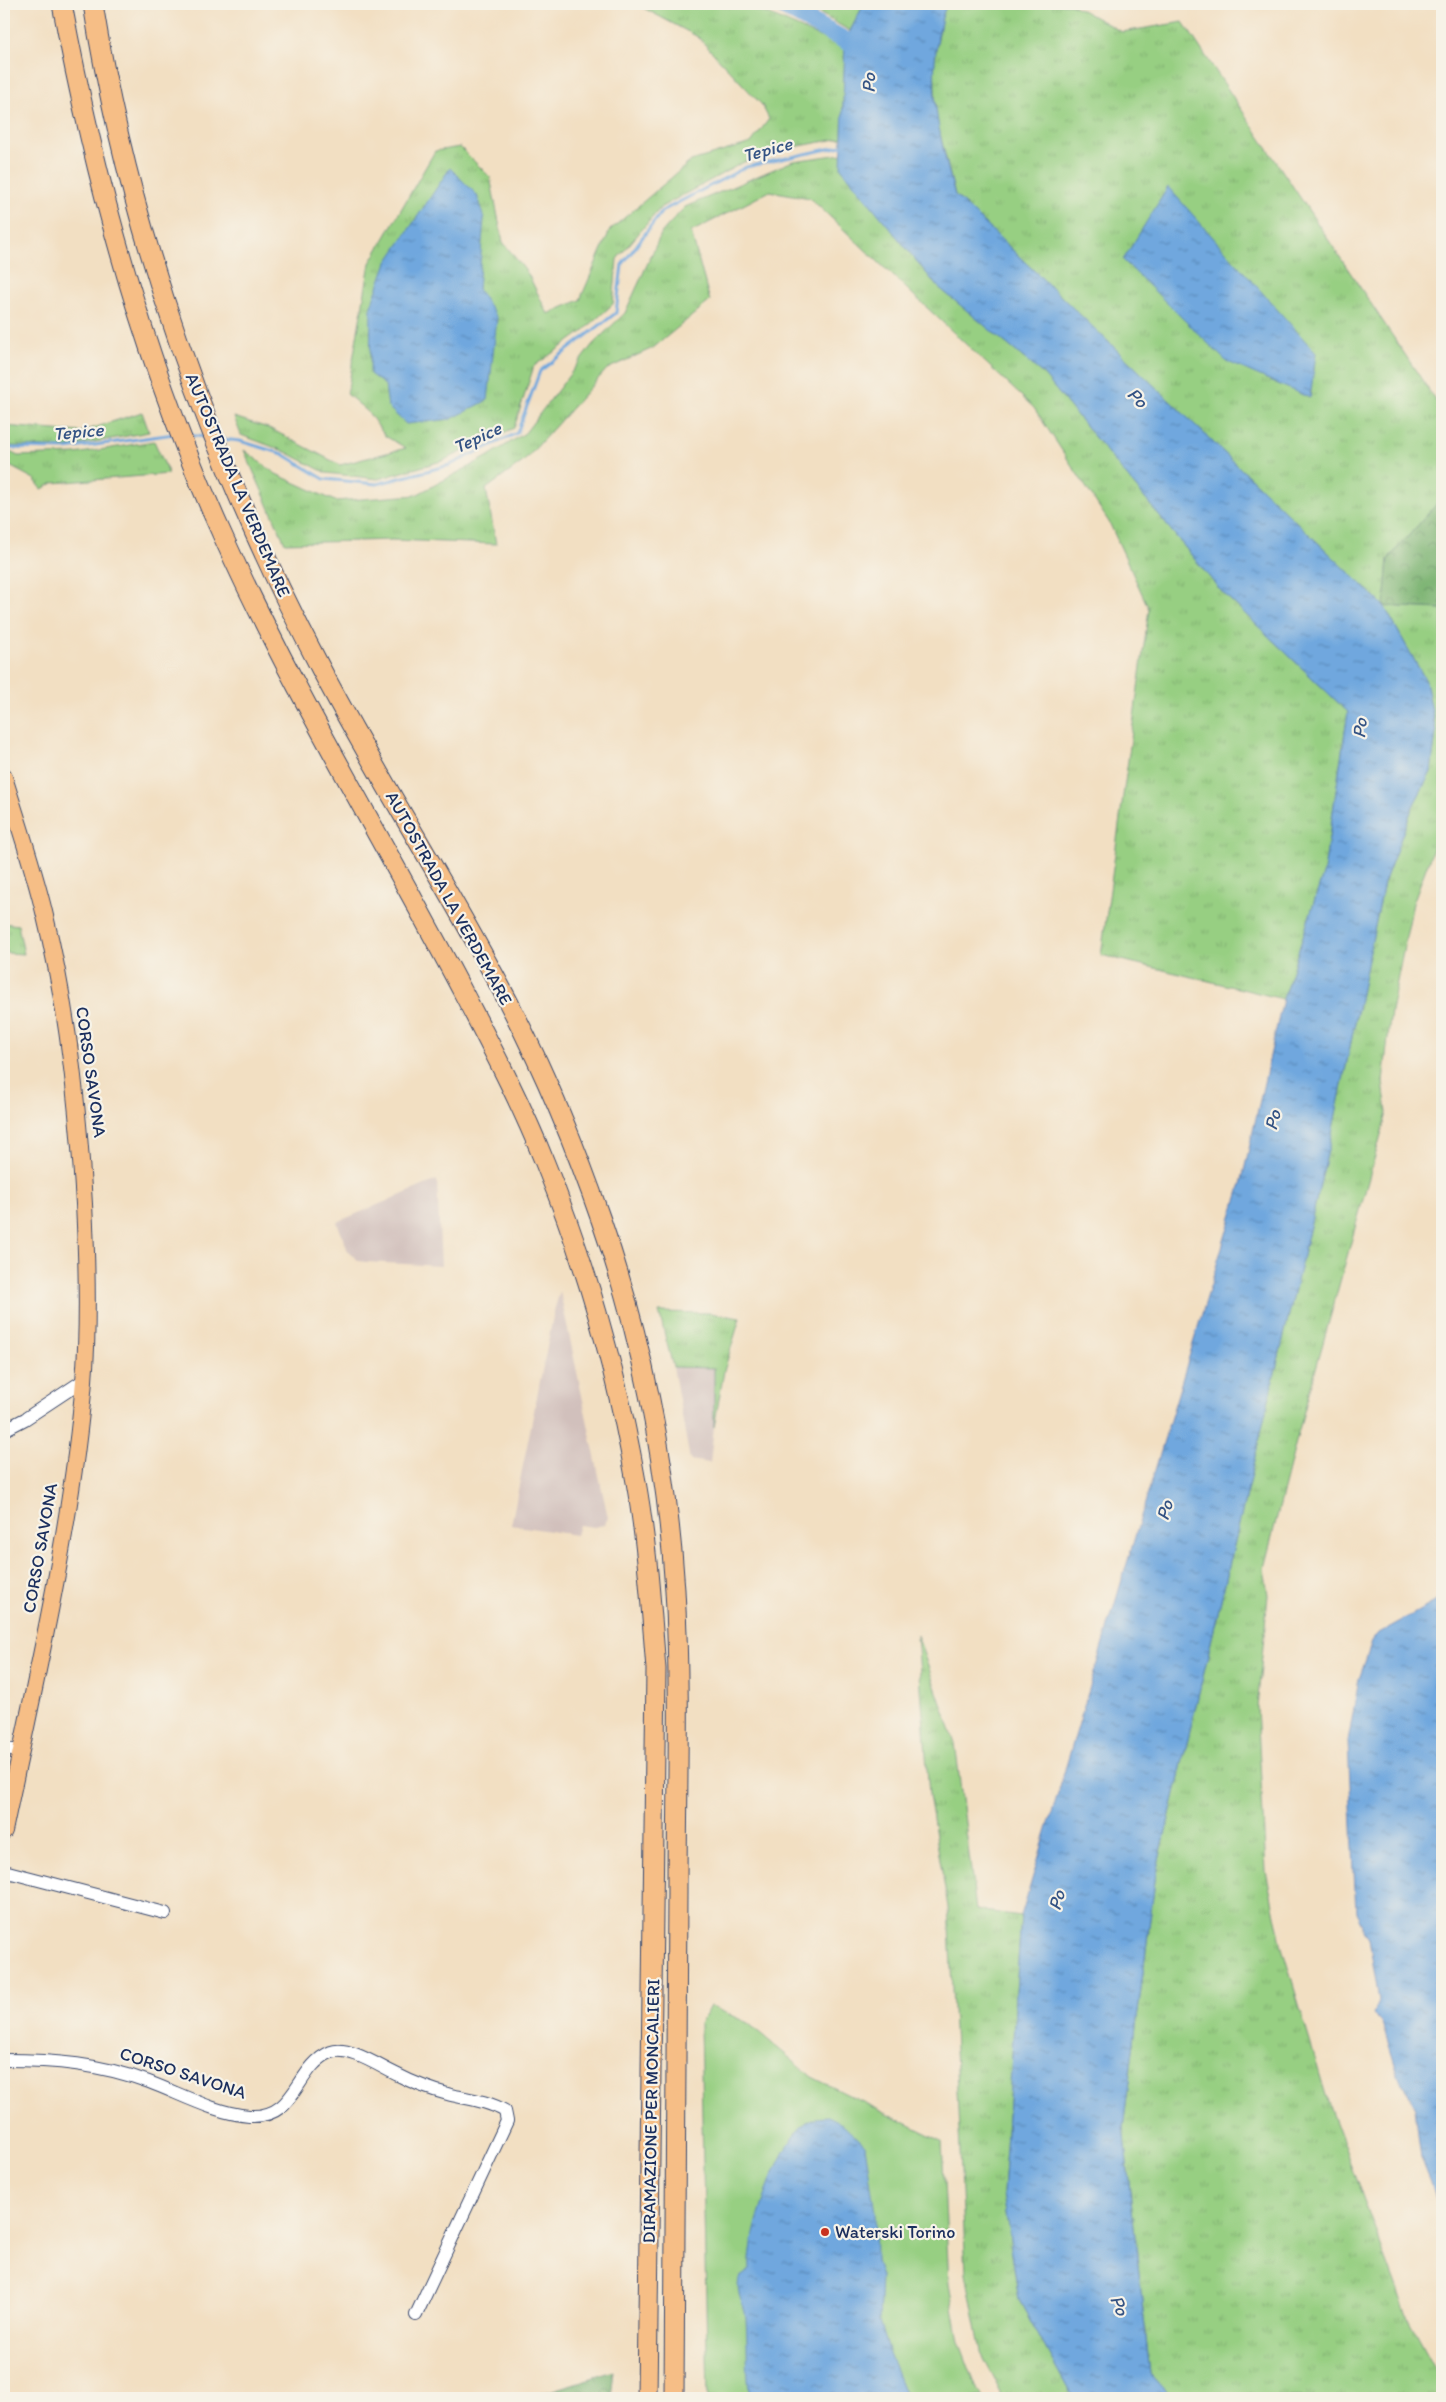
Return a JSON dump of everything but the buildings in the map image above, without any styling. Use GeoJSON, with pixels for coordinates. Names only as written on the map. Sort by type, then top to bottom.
{"type":"FeatureCollection","features":[{"type":"Feature","properties":{"kind":"highway","name":"AUTOSTRADA LA VERDEMARE"},"geometry":{"type":"LineString","coordinates":[[62,4],[101,187],[147,342],[192,466],[255,607],[296,687],[430,929],[500,1062],[544,1159],[582,1261],[597,1311],[622,1410],[644,1535],[656,1669],[654,1823]]}},
{"type":"Feature","properties":{"kind":"highway","name":"AUTOSTRADA LA VERDEMARE"},"geometry":{"type":"LineString","coordinates":[[93,4],[111,100],[145,234],[169,313],[225,463],[281,590],[324,674],[491,969],[539,1065],[576,1152],[602,1222],[618,1275],[651,1409],[670,1534],[678,1672],[677,1824]]}},
{"type":"Feature","properties":{"kind":"highway","name":"DIRAMAZIONE PER MONCALIERI"},"geometry":{"type":"LineString","coordinates":[[647,2396],[654,1823]]}},
{"type":"Feature","properties":{"kind":"highway","name":"DIRAMAZIONE PER MONCALIERI"},"geometry":{"type":"LineString","coordinates":[[674,2398],[677,1824]]}},
{"type":"Feature","properties":{"kind":"highway"},"geometry":{"type":"LineString","coordinates":[[675,2256],[687,2335],[687,2398]]}},
{"type":"Feature","properties":{"kind":"main road","name":"CORSO SAVONA"},"geometry":{"type":"LineString","coordinates":[[4,777],[45,916],[69,1045],[80,1141],[87,1293],[84,1380],[75,1463],[63,1538],[4,1831]]}},
{"type":"Feature","properties":{"kind":"street"},"geometry":{"type":"LineString","coordinates":[[4,1430],[31,1416],[84,1380]]}},
{"type":"Feature","properties":{"kind":"street"},"geometry":{"type":"LineString","coordinates":[[4,1749],[21,1751]]}},
{"type":"Feature","properties":{"kind":"street"},"geometry":{"type":"LineString","coordinates":[[4,1871],[165,1913]]}},
{"type":"Feature","properties":{"kind":"street","name":"CORSO SAVONA"},"geometry":{"type":"LineString","coordinates":[[4,2060],[43,2060],[111,2070],[225,2110],[248,2116],[264,2116],[277,2110],[289,2100],[311,2067],[321,2057],[334,2050],[365,2058],[423,2087],[494,2104],[505,2111],[506,2121],[416,2315]]}},
{"type":"Feature","properties":{"kind":"shaded area"},"geometry":{"type":"Polygon","coordinates":[[[437,1180],[441,1266],[359,1261],[348,1251],[337,1222],[437,1180]]]}},
{"type":"Feature","properties":{"kind":"shaded area"},"geometry":{"type":"Polygon","coordinates":[[[560,1292],[608,1518],[604,1525],[594,1527],[579,1525],[576,1535],[511,1525],[555,1307],[560,1292]]]}},
{"type":"Feature","properties":{"kind":"shaded area"},"geometry":{"type":"Polygon","coordinates":[[[673,1367],[714,1368],[714,1427],[710,1463],[690,1460],[673,1367]]]}},
{"type":"Feature","properties":{"kind":"green space"},"geometry":{"type":"Polygon","coordinates":[[[636,4],[734,4],[768,14],[845,48],[842,138],[784,149],[744,162],[661,207],[617,259],[613,304],[581,333],[534,366],[514,428],[442,461],[378,479],[326,473],[284,451],[241,435],[234,417],[271,429],[340,465],[406,448],[385,436],[368,412],[347,394],[370,263],[435,151],[460,147],[490,177],[503,242],[528,274],[548,314],[580,300],[610,230],[691,161],[751,143],[769,119],[762,105],[698,37],[636,4]]]}},
{"type":"Feature","properties":{"kind":"green space"},"geometry":{"type":"Polygon","coordinates":[[[804,4],[864,4],[850,31],[804,4]]]}},
{"type":"Feature","properties":{"kind":"green space"},"geometry":{"type":"Polygon","coordinates":[[[948,4],[1071,4],[1122,32],[1183,22],[1442,410],[1442,498],[1388,559],[1384,606],[955,195],[936,117],[934,60],[943,11],[948,4]]]}},
{"type":"Feature","properties":{"kind":"green space"},"geometry":{"type":"Polygon","coordinates":[[[842,154],[842,168],[936,285],[1043,374],[1220,590],[1348,712],[1324,871],[1283,999],[1101,955],[1149,609],[1109,522],[1034,408],[810,198],[770,191],[691,232],[710,301],[653,348],[607,369],[524,461],[486,489],[496,544],[392,540],[285,543],[244,450],[276,474],[335,501],[416,495],[487,457],[525,433],[593,344],[625,313],[662,232],[685,207],[793,161],[842,154]]]}},
{"type":"Feature","properties":{"kind":"green space"},"geometry":{"type":"Polygon","coordinates":[[[142,412],[149,432],[67,447],[8,446],[4,443],[4,426],[81,432],[142,412]]]}},
{"type":"Feature","properties":{"kind":"green space"},"geometry":{"type":"Polygon","coordinates":[[[154,441],[169,474],[53,483],[42,489],[34,479],[4,463],[4,449],[18,456],[75,454],[154,441]]]}},
{"type":"Feature","properties":{"kind":"green space"},"geometry":{"type":"Polygon","coordinates":[[[1442,498],[1442,609],[1384,606],[1388,559],[1442,498]]]}},
{"type":"Feature","properties":{"kind":"green space"},"geometry":{"type":"Polygon","coordinates":[[[1384,606],[1442,609],[1442,825],[1413,903],[1391,1011],[1383,1082],[1387,1113],[1301,1422],[1264,1568],[1268,1595],[1257,1708],[1266,1871],[1281,1944],[1330,2109],[1408,2318],[1442,2381],[1442,2398],[1172,2398],[1150,2374],[1123,2127],[1156,1873],[1331,1138],[1384,883],[1413,806],[1431,772],[1436,732],[1426,681],[1384,606]]]}},
{"type":"Feature","properties":{"kind":"green space"},"geometry":{"type":"Polygon","coordinates":[[[4,923],[18,925],[24,954],[7,953],[4,944],[4,923]]]}},
{"type":"Feature","properties":{"kind":"green space"},"geometry":{"type":"Polygon","coordinates":[[[659,1312],[710,1313],[740,1318],[724,1371],[714,1427],[714,1368],[673,1367],[659,1312]]]}},
{"type":"Feature","properties":{"kind":"green space"},"geometry":{"type":"Polygon","coordinates":[[[917,1635],[955,1743],[976,1910],[1021,1916],[1003,2194],[1019,2300],[1073,2398],[1004,2398],[981,2353],[966,2273],[948,1907],[929,1795],[917,1635]]]}},
{"type":"Feature","properties":{"kind":"green space","name":"Waterski Torino"},"geometry":{"type":"Polygon","coordinates":[[[710,2006],[748,2023],[812,2077],[942,2141],[949,2284],[959,2341],[978,2392],[984,2398],[708,2398],[700,2024],[710,2006]]]}},
{"type":"Feature","properties":{"kind":"green space"},"geometry":{"type":"Polygon","coordinates":[[[614,2371],[611,2398],[530,2398],[530,2397],[614,2371]]]}},
{"type":"Feature","properties":{"kind":"water","name":"Po"},"geometry":{"type":"Polygon","coordinates":[[[864,4],[948,4],[938,36],[934,78],[940,136],[955,195],[1384,606],[1426,681],[1436,732],[1431,772],[1413,806],[1384,883],[1331,1138],[1156,1873],[1123,2127],[1150,2374],[1172,2398],[1073,2398],[1019,2300],[1003,2194],[1021,1916],[1241,1184],[1283,999],[1324,871],[1348,712],[1220,590],[1043,374],[936,285],[841,168],[845,41],[864,4]]]}},
{"type":"Feature","properties":{"kind":"water"},"geometry":{"type":"Polygon","coordinates":[[[450,168],[477,195],[484,219],[478,289],[497,318],[488,400],[451,419],[406,424],[388,407],[385,385],[370,374],[371,306],[387,262],[450,168]]]}},
{"type":"Feature","properties":{"kind":"water"},"geometry":{"type":"Polygon","coordinates":[[[1168,187],[1316,353],[1310,398],[1226,361],[1123,260],[1168,187]]]}},
{"type":"Feature","properties":{"kind":"water"},"geometry":{"type":"Polygon","coordinates":[[[1442,1598],[1442,2210],[1421,2158],[1415,2109],[1398,2074],[1382,2023],[1373,2014],[1379,2001],[1369,1939],[1356,1913],[1348,1742],[1359,1679],[1372,1642],[1379,1633],[1442,1598]]]}},
{"type":"Feature","properties":{"kind":"water"},"geometry":{"type":"Polygon","coordinates":[[[828,2117],[844,2125],[865,2145],[875,2213],[876,2261],[881,2277],[879,2322],[889,2354],[907,2398],[750,2398],[746,2319],[738,2290],[739,2278],[750,2270],[750,2255],[760,2212],[768,2188],[788,2144],[800,2128],[812,2119],[828,2117]]]}},
{"type":"Feature","properties":{"kind":"waterway"},"geometry":{"type":"LineString","coordinates":[[779,4],[866,52]]}},
{"type":"Feature","properties":{"kind":"waterway","name":"Tepice"},"geometry":{"type":"LineString","coordinates":[[222,439],[240,441],[283,454],[324,479],[377,484],[450,465],[517,433],[540,371],[616,313],[622,265],[662,211],[746,167],[846,145]]}},
{"type":"Feature","properties":{"kind":"waterway","name":"Tepice"},"geometry":{"type":"LineString","coordinates":[[4,446],[8,448],[66,449],[174,434]]}},
{"type":"Feature","properties":{"kind":"waterway","name":"Tepice"},"geometry":{"type":"LineString","coordinates":[[187,435],[206,437]]}},
{"type":"Feature","properties":{"kind":"place","name":"Waterski Torino"},"geometry":{"type":"Point","coordinates":[825,2232]}}]}
